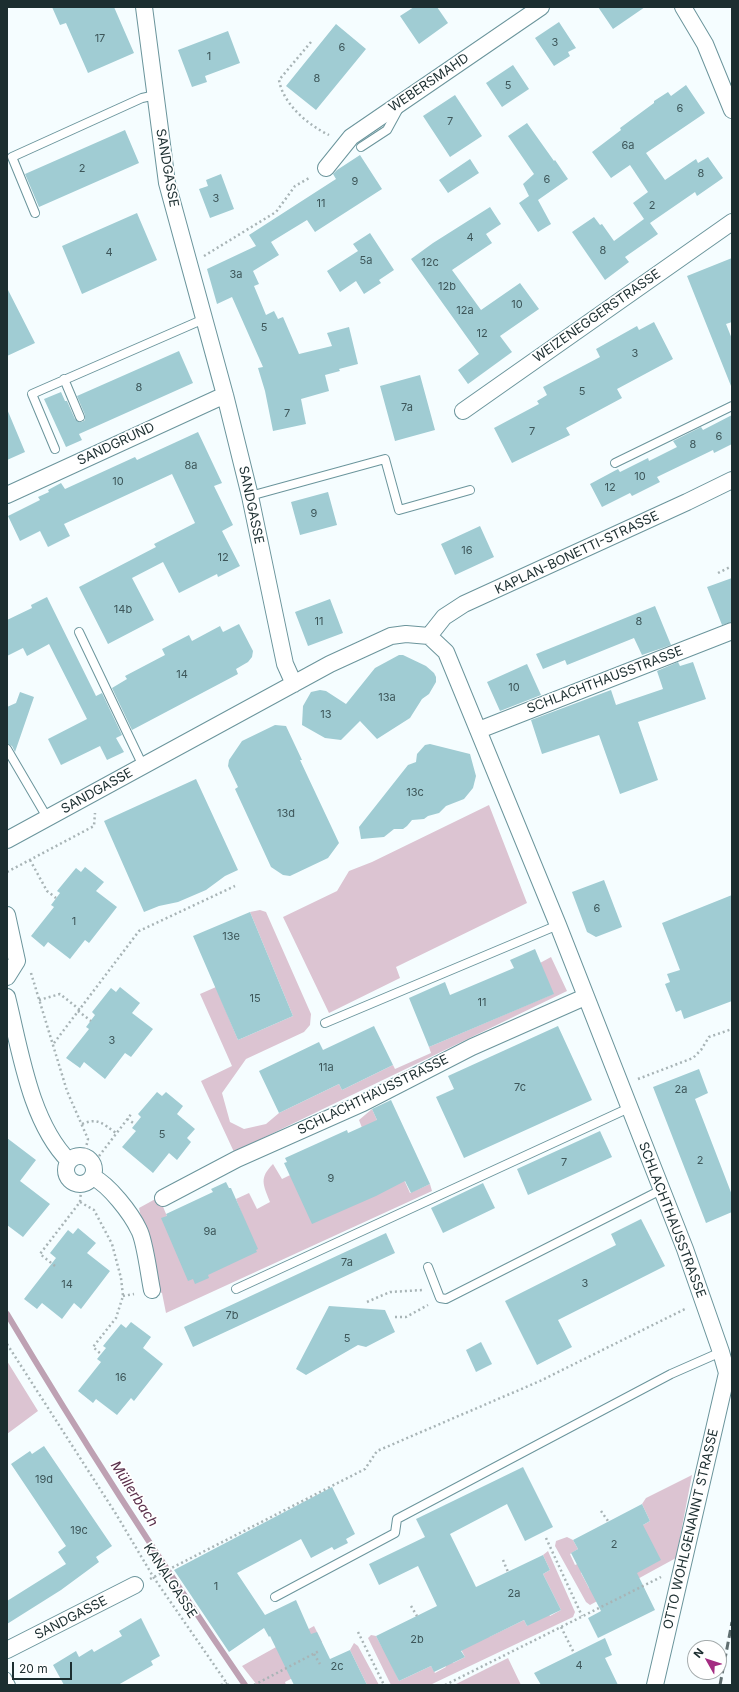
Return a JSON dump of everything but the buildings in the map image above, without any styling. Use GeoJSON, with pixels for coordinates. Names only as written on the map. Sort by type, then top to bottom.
{"type":"FeatureCollection","features":[{"type":"Feature","properties":{"kind":"street","name":"SANDGASSE"},"geometry":{"type":"LineString","coordinates":[[7,840],[294,684],[285,664],[250,496],[225,395],[167,183],[144,7]]}},
{"type":"Feature","properties":{"kind":"street","name":"WEBERSMAHD"},"geometry":{"type":"LineString","coordinates":[[326,168],[401,102],[541,7]]}},
{"type":"Feature","properties":{"kind":"street"},"geometry":{"type":"LineString","coordinates":[[683,7],[705,44],[732,110]]}},
{"type":"Feature","properties":{"kind":"street","name":"WEIZENEGGERSTRASSE"},"geometry":{"type":"LineString","coordinates":[[463,411],[732,222]]}},
{"type":"Feature","properties":{"kind":"street","name":"SANDGRUND"},"geometry":{"type":"LineString","coordinates":[[7,495],[225,395]]}},
{"type":"Feature","properties":{"kind":"street","name":"KAPLAN-BONETTI-STRASSE"},"geometry":{"type":"LineString","coordinates":[[429,636],[444,617],[464,604],[680,506],[732,480]]}},
{"type":"Feature","properties":{"kind":"street","name":"SCHLACHTHAUSSTRASSE"},"geometry":{"type":"LineString","coordinates":[[479,730],[732,631]]}},
{"type":"Feature","properties":{"kind":"street"},"geometry":{"type":"LineString","coordinates":[[294,684],[330,664],[392,636],[406,634],[429,636]]}},
{"type":"Feature","properties":{"kind":"street","name":"SCHLACHTHAUSSTRASSE"},"geometry":{"type":"LineString","coordinates":[[429,636],[446,652],[558,924],[585,997],[685,1249],[729,1374]]}},
{"type":"Feature","properties":{"kind":"street"},"geometry":{"type":"LineString","coordinates":[[7,916],[17,961],[7,977]]}},
{"type":"Feature","properties":{"kind":"street"},"geometry":{"type":"LineString","coordinates":[[7,997],[35,1106],[60,1152],[103,1182],[110,1189],[140,1230],[152,1290]]}},
{"type":"Feature","properties":{"kind":"street","name":"SCHLACHTHAUSSTRASSE"},"geometry":{"type":"LineString","coordinates":[[163,1198],[237,1159],[363,1103],[472,1046],[585,997]]}},
{"type":"Feature","properties":{"kind":"street","name":"OTTO WOHLGENANNT STRASSE"},"geometry":{"type":"LineString","coordinates":[[655,1685],[729,1374]]}},
{"type":"Feature","properties":{"kind":"street","name":"SANDGASSE"},"geometry":{"type":"LineString","coordinates":[[7,1650],[135,1585]]}},
{"type":"Feature","properties":{"kind":"lane"},"geometry":{"type":"LineString","coordinates":[[36,213],[12,157],[142,98],[156,95]]}},
{"type":"Feature","properties":{"kind":"lane"},"geometry":{"type":"LineString","coordinates":[[55,449],[32,394],[204,319]]}},
{"type":"Feature","properties":{"kind":"lane"},"geometry":{"type":"LineString","coordinates":[[64,379],[80,418]]}},
{"type":"Feature","properties":{"kind":"lane"},"geometry":{"type":"LineString","coordinates":[[615,462],[732,406]]}},
{"type":"Feature","properties":{"kind":"lane"},"geometry":{"type":"LineString","coordinates":[[250,496],[385,459],[399,510],[470,490]]}},
{"type":"Feature","properties":{"kind":"lane"},"geometry":{"type":"LineString","coordinates":[[79,632],[143,766]]}},
{"type":"Feature","properties":{"kind":"lane"},"geometry":{"type":"LineString","coordinates":[[7,748],[48,819]]}},
{"type":"Feature","properties":{"kind":"lane"},"geometry":{"type":"LineString","coordinates":[[325,1023],[558,924]]}},
{"type":"Feature","properties":{"kind":"lane"},"geometry":{"type":"LineString","coordinates":[[236,1289],[629,1108]]}},
{"type":"Feature","properties":{"kind":"lane"},"geometry":{"type":"LineString","coordinates":[[428,1266],[439,1294],[446,1299],[661,1190]]}},
{"type":"Feature","properties":{"kind":"lane"},"geometry":{"type":"LineString","coordinates":[[275,1597],[395,1533],[397,1519],[671,1374],[721,1352]]}},
{"type":"Feature","properties":{"kind":"lane"},"geometry":{"type":"LineString","coordinates":[[7,1677],[11,1685]]}},
{"type":"Feature","properties":{"kind":"path"},"geometry":{"type":"LineString","coordinates":[[310,42],[279,80],[280,86],[287,99],[303,119],[315,128],[332,136],[356,142]]}},
{"type":"Feature","properties":{"kind":"path"},"geometry":{"type":"LineString","coordinates":[[198,261],[276,212],[295,186],[326,168]]}},
{"type":"Feature","properties":{"kind":"path"},"geometry":{"type":"LineString","coordinates":[[718,573],[732,566]]}},
{"type":"Feature","properties":{"kind":"path"},"geometry":{"type":"LineString","coordinates":[[7,872],[94,826],[96,806]]}},
{"type":"Feature","properties":{"kind":"path"},"geometry":{"type":"LineString","coordinates":[[30,860],[47,891],[56,898]]}},
{"type":"Feature","properties":{"kind":"path"},"geometry":{"type":"LineString","coordinates":[[54,1043],[139,931],[235,886]]}},
{"type":"Feature","properties":{"kind":"path"},"geometry":{"type":"LineString","coordinates":[[17,961],[29,967],[68,1091],[88,1139],[80,1202],[40,1254],[55,1266]]}},
{"type":"Feature","properties":{"kind":"path"},"geometry":{"type":"LineString","coordinates":[[39,1000],[60,994],[91,1020]]}},
{"type":"Feature","properties":{"kind":"path"},"geometry":{"type":"LineString","coordinates":[[632,1081],[693,1058],[701,1050],[709,1037],[732,1029]]}},
{"type":"Feature","properties":{"kind":"path"},"geometry":{"type":"LineString","coordinates":[[84,1168],[132,1113]]}},
{"type":"Feature","properties":{"kind":"path"},"geometry":{"type":"LineString","coordinates":[[128,1119],[135,1124]]}},
{"type":"Feature","properties":{"kind":"path"},"geometry":{"type":"LineString","coordinates":[[82,1124],[91,1120],[97,1121],[116,1133]]}},
{"type":"Feature","properties":{"kind":"path"},"geometry":{"type":"LineString","coordinates":[[80,1202],[94,1210],[112,1244],[121,1278],[123,1296],[116,1318],[93,1347],[101,1354]]}},
{"type":"Feature","properties":{"kind":"path"},"geometry":{"type":"LineString","coordinates":[[367,1302],[390,1292],[439,1294]]}},
{"type":"Feature","properties":{"kind":"path"},"geometry":{"type":"LineString","coordinates":[[395,1317],[406,1317],[439,1294]]}},
{"type":"Feature","properties":{"kind":"path"},"geometry":{"type":"LineString","coordinates":[[161,1573],[365,1469],[377,1451],[540,1381],[693,1305]]}},
{"type":"Feature","properties":{"kind":"path","name":"KANALGASSE"},"geometry":{"type":"LineString","coordinates":[[7,1344],[116,1514],[154,1578],[228,1684]]}},
{"type":"Feature","properties":{"kind":"path"},"geometry":{"type":"LineString","coordinates":[[601,1511],[608,1521]]}},
{"type":"Feature","properties":{"kind":"path"},"geometry":{"type":"LineString","coordinates":[[546,1538],[582,1616]]}},
{"type":"Feature","properties":{"kind":"path"},"geometry":{"type":"LineString","coordinates":[[503,1560],[508,1572]]}},
{"type":"Feature","properties":{"kind":"path"},"geometry":{"type":"LineString","coordinates":[[445,1685],[670,1572],[680,1575]]}},
{"type":"Feature","properties":{"kind":"path"},"geometry":{"type":"LineString","coordinates":[[411,1606],[416,1616]]}},
{"type":"Feature","properties":{"kind":"path"},"geometry":{"type":"LineString","coordinates":[[561,1627],[574,1653]]}},
{"type":"Feature","properties":{"kind":"path"},"geometry":{"type":"LineString","coordinates":[[358,1632],[384,1685]]}},
{"type":"Feature","properties":{"kind":"path"},"geometry":{"type":"LineString","coordinates":[[254,1685],[319,1651]]}},
{"type":"Feature","properties":{"kind":"path"},"geometry":{"type":"LineString","coordinates":[[314,1654],[320,1664]]}},
{"type":"Feature","properties":{"kind":"path"},"geometry":{"type":"LineString","coordinates":[[222,1685],[228,1684]]}},
{"type":"Feature","properties":{"kind":"shaded area"},"geometry":{"type":"Polygon","coordinates":[[[489,805],[527,903],[396,967],[400,978],[329,1013],[283,917],[337,891],[349,871],[372,862],[489,805]]]}},
{"type":"Feature","properties":{"kind":"shaded area"},"geometry":{"type":"Polygon","coordinates":[[[260,910],[266,912],[311,1014],[310,1025],[304,1032],[246,1059],[222,1093],[230,1122],[244,1129],[266,1124],[279,1113],[339,1084],[342,1090],[393,1065],[395,1069],[431,1053],[429,1047],[553,994],[540,963],[551,957],[567,991],[234,1152],[201,1081],[232,1066],[200,994],[216,987],[238,1040],[293,1016],[250,912],[260,910]]]}},
{"type":"Feature","properties":{"kind":"shaded area"},"geometry":{"type":"Polygon","coordinates":[[[372,1109],[410,1193],[430,1184],[432,1191],[166,1313],[162,1293],[157,1291],[139,1208],[159,1197],[193,1279],[256,1250],[236,1199],[249,1193],[257,1209],[270,1202],[264,1186],[264,1177],[273,1164],[282,1179],[366,1138],[359,1120],[372,1109]]]}},
{"type":"Feature","properties":{"kind":"shaded area"},"geometry":{"type":"Polygon","coordinates":[[[7,1361],[38,1411],[7,1434],[7,1361]]]}},
{"type":"Feature","properties":{"kind":"shaded area"},"geometry":{"type":"Polygon","coordinates":[[[692,1475],[676,1558],[590,1605],[586,1602],[555,1546],[556,1541],[567,1537],[573,1540],[578,1549],[570,1554],[575,1565],[584,1561],[581,1573],[589,1588],[643,1525],[650,1521],[642,1504],[646,1498],[692,1475]]]}},
{"type":"Feature","properties":{"kind":"shaded area"},"geometry":{"type":"Polygon","coordinates":[[[548,1551],[575,1612],[573,1617],[430,1685],[391,1685],[368,1638],[371,1635],[376,1636],[382,1647],[389,1644],[392,1666],[399,1681],[431,1666],[435,1673],[446,1667],[443,1660],[453,1663],[465,1657],[446,1621],[481,1622],[489,1637],[524,1620],[527,1626],[546,1609],[550,1616],[561,1610],[543,1574],[550,1570],[543,1555],[548,1551]]]}},
{"type":"Feature","properties":{"kind":"shaded area"},"geometry":{"type":"Polygon","coordinates":[[[314,1626],[322,1642],[302,1652],[310,1669],[285,1682],[286,1685],[257,1685],[242,1666],[314,1626]]]}},
{"type":"Feature","properties":{"kind":"shaded area"},"geometry":{"type":"Polygon","coordinates":[[[354,1643],[358,1646],[379,1685],[367,1685],[350,1650],[354,1643]]]}},
{"type":"Feature","properties":{"kind":"shaded area"},"geometry":{"type":"Polygon","coordinates":[[[508,1658],[521,1685],[454,1685],[508,1658]]]}},
{"type":"Feature","properties":{"kind":"waterway","name":"Müllerbach"},"geometry":{"type":"LineString","coordinates":[[7,1314],[123,1501],[183,1594],[245,1685]]}},
{"type":"Feature","properties":{"kind":"railway"},"geometry":{"type":"LineString","coordinates":[[720,1685],[732,1622]]}}]}
